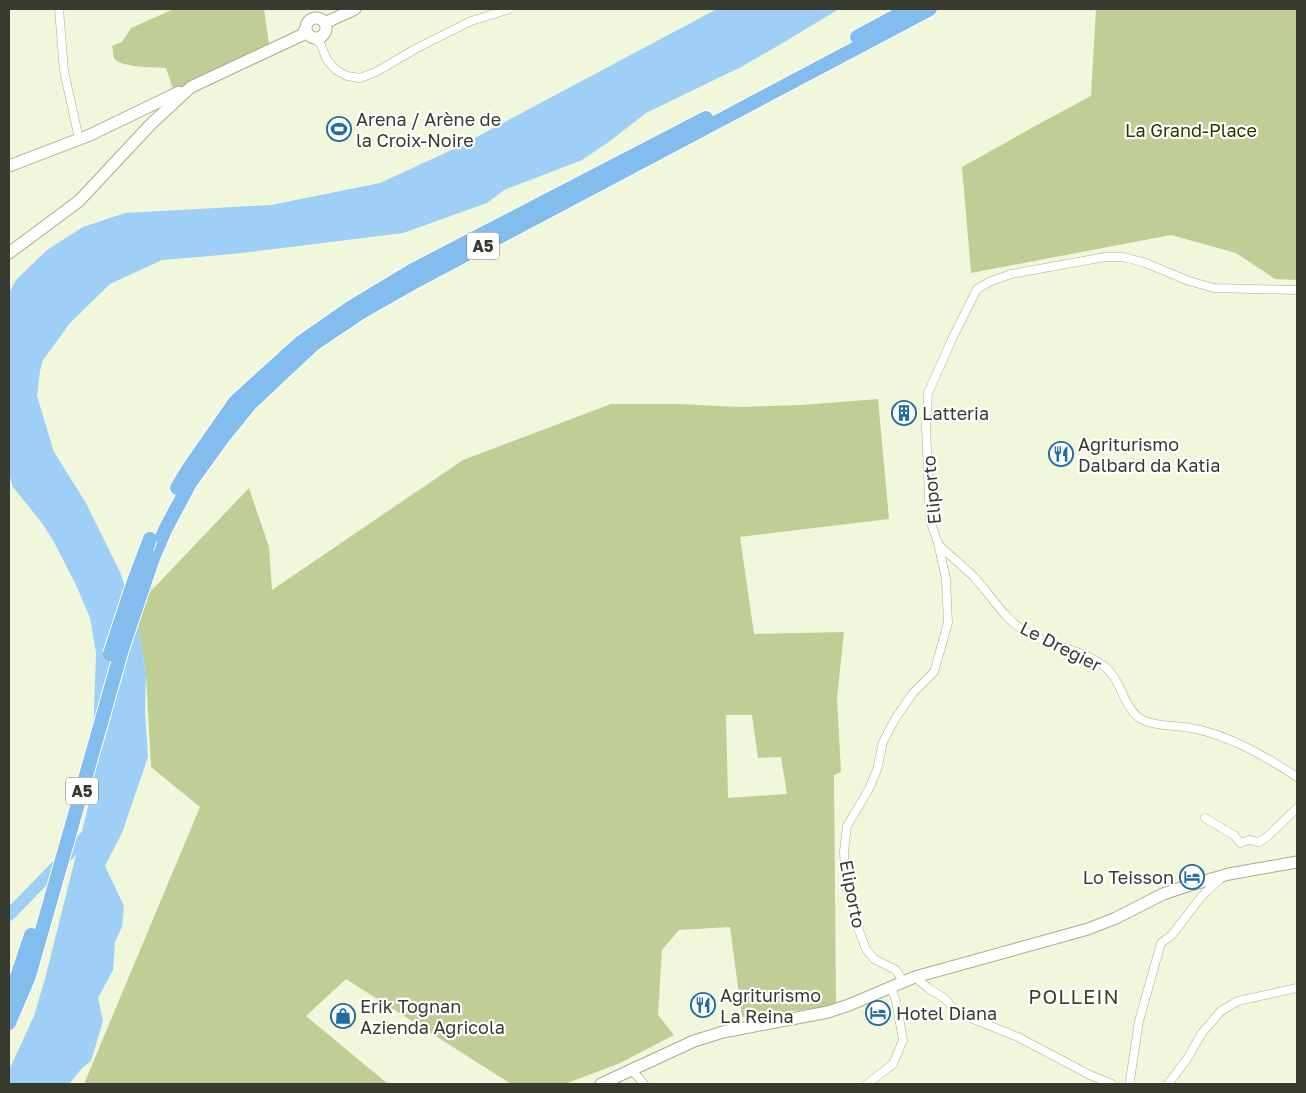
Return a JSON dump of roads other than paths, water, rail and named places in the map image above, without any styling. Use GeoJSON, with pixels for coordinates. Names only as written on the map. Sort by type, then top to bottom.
{"type":"FeatureCollection","features":[{"type":"Feature","properties":{"kind":"highway","name":"A5"},"geometry":{"type":"LineString","coordinates":[[9,1023],[29,976],[122,649],[153,558],[165,530],[190,483],[250,404],[314,344],[360,314],[418,280],[646,161],[892,24],[909,9]]}},
{"type":"Feature","properties":{"kind":"highway","name":"A5"},"geometry":{"type":"LineString","coordinates":[[10,997],[29,942],[112,647],[134,581],[150,539],[187,472],[235,402],[300,343],[350,308],[413,270],[709,116],[892,24],[930,9]]}},
{"type":"Feature","properties":{"kind":"main road"},"geometry":{"type":"LineString","coordinates":[[9,166],[145,109],[355,9]]}},
{"type":"Feature","properties":{"kind":"main road"},"geometry":{"type":"LineString","coordinates":[[9,252],[79,201],[151,124],[191,87]]}},
{"type":"Feature","properties":{"kind":"main road"},"geometry":{"type":"LineString","coordinates":[[601,1084],[694,1042],[723,1032],[828,1012],[915,977],[1088,929],[1116,918],[1163,894],[1223,876],[1297,862]]}},
{"type":"Feature","properties":{"kind":"street"},"geometry":{"type":"LineString","coordinates":[[59,9],[64,72],[79,138]]}},
{"type":"Feature","properties":{"kind":"street"},"geometry":{"type":"LineString","coordinates":[[316,27],[326,60],[336,70],[346,76],[360,78],[376,72],[417,48],[471,22],[510,9]]}},
{"type":"Feature","properties":{"kind":"street","name":"Eliporto"},"geometry":{"type":"LineString","coordinates":[[903,981],[896,970],[874,959],[866,949],[858,928],[845,872],[844,851],[848,826],[878,770],[883,742],[895,719],[914,693],[934,672],[948,623],[946,579],[930,520],[926,427],[928,393],[977,289],[989,282],[1011,274],[1105,257],[1123,257],[1143,262],[1189,281],[1214,288],[1297,290]]}},
{"type":"Feature","properties":{"kind":"street","name":"Le Dregier"},"geometry":{"type":"LineString","coordinates":[[938,544],[974,577],[1005,615],[1028,634],[1104,666],[1116,680],[1132,712],[1144,721],[1212,733],[1258,753],[1297,777]]}},
{"type":"Feature","properties":{"kind":"street"},"geometry":{"type":"LineString","coordinates":[[1205,818],[1235,836],[1240,843],[1249,840],[1259,842],[1268,837],[1297,808]]}},
{"type":"Feature","properties":{"kind":"street"},"geometry":{"type":"LineString","coordinates":[[1131,1084],[1139,1021],[1161,943],[1172,935],[1201,897],[1223,876]]}},
{"type":"Feature","properties":{"kind":"street"},"geometry":{"type":"LineString","coordinates":[[915,977],[944,998],[958,1013],[1018,1037],[1090,1075],[1112,1084]]}},
{"type":"Feature","properties":{"kind":"street"},"geometry":{"type":"LineString","coordinates":[[867,1084],[893,1064],[903,1040],[896,1000],[891,987]]}},
{"type":"Feature","properties":{"kind":"street"},"geometry":{"type":"LineString","coordinates":[[1168,1084],[1188,1059],[1202,1033],[1221,1011],[1238,1001],[1297,988]]}},
{"type":"Feature","properties":{"kind":"street"},"geometry":{"type":"LineString","coordinates":[[632,1070],[644,1084]]}},
{"type":"Feature","properties":{"kind":"water"},"geometry":{"type":"Polygon","coordinates":[[[717,9],[839,9],[741,67],[646,113],[582,160],[504,190],[487,203],[403,233],[233,254],[162,260],[110,284],[70,323],[43,360],[37,396],[54,452],[86,503],[120,572],[138,625],[146,673],[145,710],[148,757],[122,833],[105,866],[124,906],[122,927],[115,942],[113,970],[98,998],[103,1021],[91,1061],[82,1068],[69,1084],[9,1084],[9,1070],[34,1016],[45,979],[91,795],[96,653],[90,618],[76,585],[54,542],[42,523],[13,487],[9,474],[9,293],[16,280],[47,250],[83,227],[125,213],[271,205],[380,183],[456,148],[717,9]]]}},
{"type":"Feature","properties":{"kind":"waterway"},"geometry":{"type":"LineString","coordinates":[[9,915],[91,831]]}},
{"type":"Feature","properties":{"kind":"place","name":"Arena / Arène de la Croix-Noire"},"geometry":{"type":"Point","coordinates":[339,129]}},
{"type":"Feature","properties":{"kind":"place","name":"Latteria"},"geometry":{"type":"Point","coordinates":[904,413]}},
{"type":"Feature","properties":{"kind":"place","name":"Agriturismo Dalbard da Katia"},"geometry":{"type":"Point","coordinates":[1061,454]}},
{"type":"Feature","properties":{"kind":"place","name":"Lo Teisson"},"geometry":{"type":"Point","coordinates":[1192,877]}},
{"type":"Feature","properties":{"kind":"place","name":"Agriturismo La Reina"},"geometry":{"type":"Point","coordinates":[703,1005]}},
{"type":"Feature","properties":{"kind":"place","name":"Hotel Diana"},"geometry":{"type":"Point","coordinates":[878,1013]}},
{"type":"Feature","properties":{"kind":"place","name":"Erik Tognan Azienda Agricola"},"geometry":{"type":"Point","coordinates":[343,1016]}},
{"type":"Feature","properties":{"kind":"district","name":"POLLEIN"},"geometry":{"type":"Point","coordinates":[1074,996]}},
{"type":"Feature","properties":{"kind":"park label","name":"La Grand-Place"},"geometry":{"type":"Point","coordinates":[1191,130]}}]}
